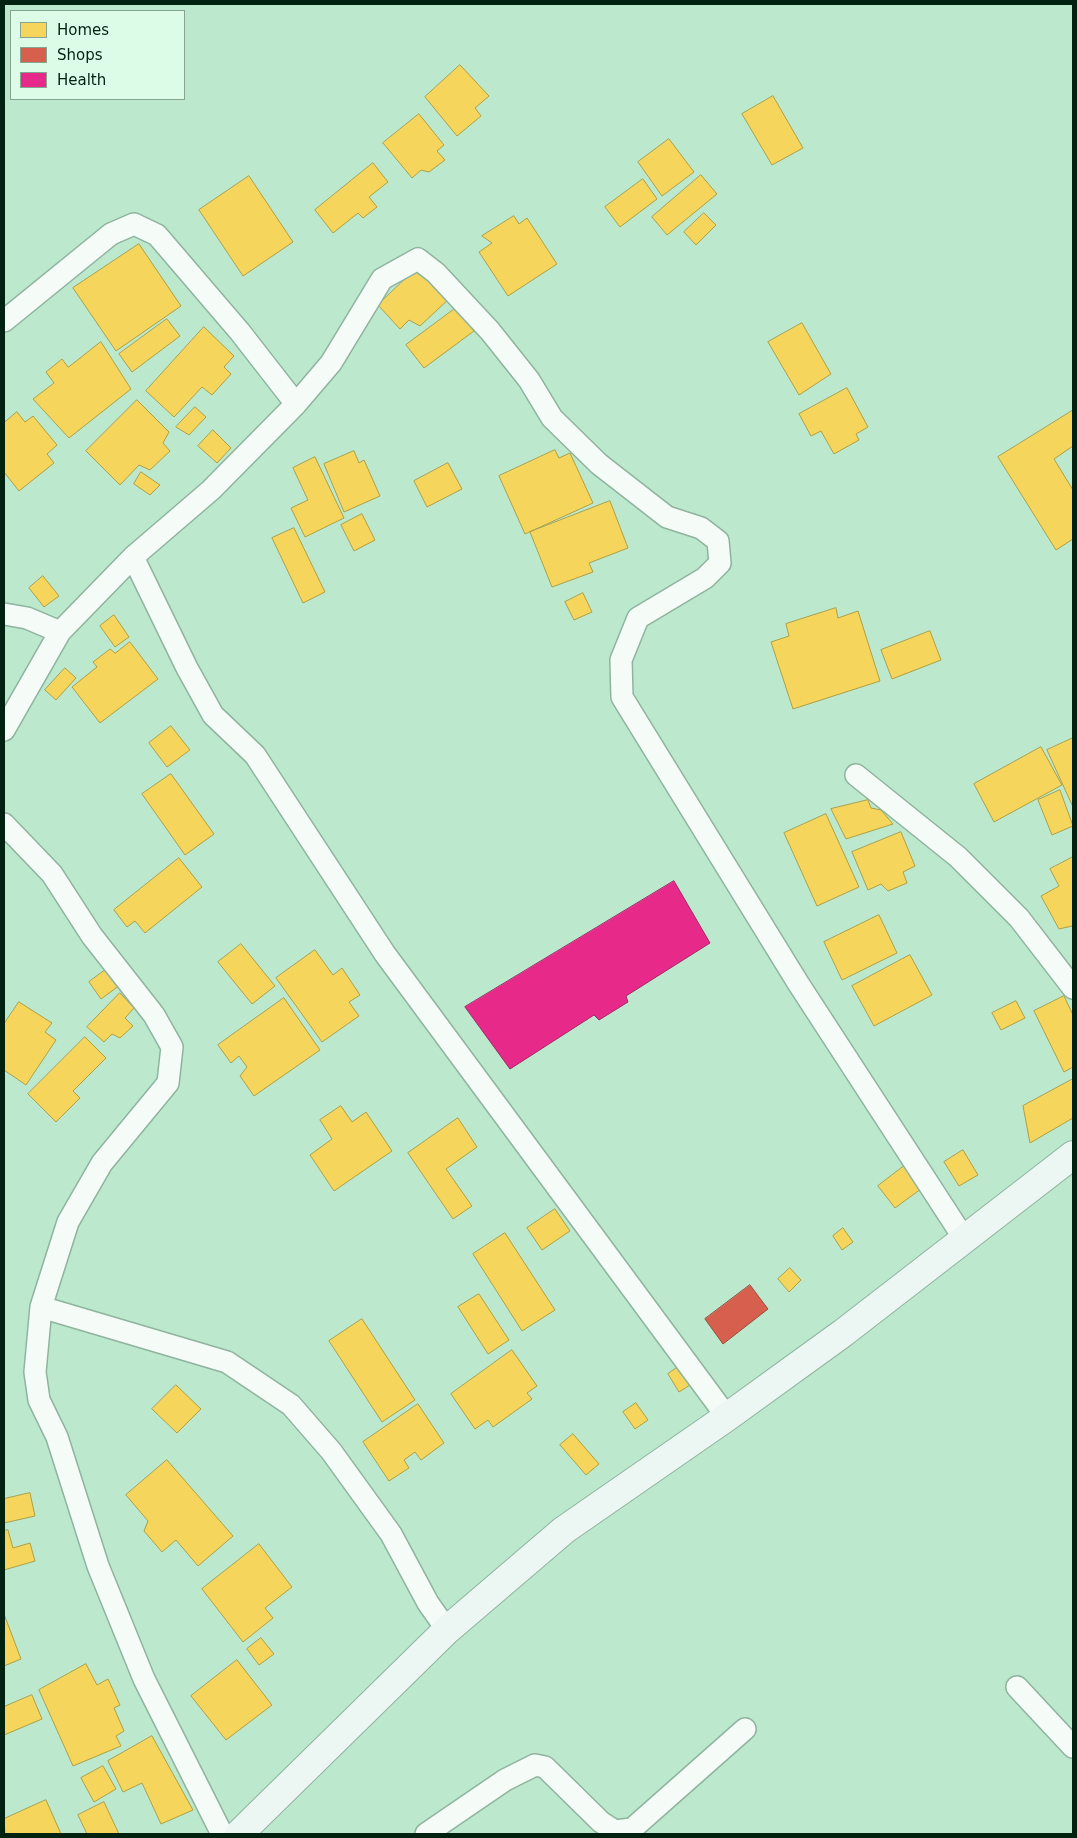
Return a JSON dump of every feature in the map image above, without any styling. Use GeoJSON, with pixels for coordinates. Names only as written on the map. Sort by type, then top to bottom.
{"type":"FeatureCollection","features":[{"type":"Feature","properties":{"kind":"street"},"geometry":{"type":"LineString","coordinates":[[4,321],[111,234],[134,224],[157,235],[240,332],[296,404]]}},
{"type":"Feature","properties":{"kind":"street"},"geometry":{"type":"LineString","coordinates":[[4,730],[60,632],[132,557],[211,490],[296,404],[331,363],[382,279],[418,259],[436,273],[490,331],[528,380],[552,418],[599,464],[667,516],[701,528],[718,541],[720,563],[705,578],[638,618],[620,660],[622,697],[798,982],[964,1240]]}},
{"type":"Feature","properties":{"kind":"street"},"geometry":{"type":"LineString","coordinates":[[132,557],[213,716],[255,755],[385,954],[727,1417]]}},
{"type":"Feature","properties":{"kind":"street"},"geometry":{"type":"LineString","coordinates":[[4,614],[27,618],[60,632]]}},
{"type":"Feature","properties":{"kind":"street"},"geometry":{"type":"LineString","coordinates":[[856,775],[958,857],[1019,918],[1073,988]]}},
{"type":"Feature","properties":{"kind":"street"},"geometry":{"type":"LineString","coordinates":[[4,824],[52,874],[92,936],[154,1015],[172,1047],[168,1083],[102,1163],[68,1222],[42,1307],[35,1372],[39,1400],[56,1438],[98,1566],[144,1679],[222,1834]]}},
{"type":"Feature","properties":{"kind":"street"},"geometry":{"type":"LineString","coordinates":[[239,1834],[447,1630],[564,1530],[727,1417],[843,1333],[1073,1155]]}},
{"type":"Feature","properties":{"kind":"street"},"geometry":{"type":"LineString","coordinates":[[42,1307],[227,1362],[291,1405],[331,1451],[391,1534],[428,1603],[447,1630]]}},
{"type":"Feature","properties":{"kind":"street"},"geometry":{"type":"LineString","coordinates":[[1017,1687],[1073,1747]]}},
{"type":"Feature","properties":{"kind":"street"},"geometry":{"type":"LineString","coordinates":[[426,1834],[505,1780],[535,1766],[545,1767],[601,1822],[614,1831],[632,1829],[745,1729]]}},
{"type":"Feature","properties":{"kind":"building: Homes"},"geometry":{"type":"Polygon","coordinates":[[[460,65],[489,96],[475,108],[481,116],[457,136],[425,97],[460,65]]]}},
{"type":"Feature","properties":{"kind":"building: Homes"},"geometry":{"type":"Polygon","coordinates":[[[773,96],[803,148],[772,165],[742,114],[773,96]]]}},
{"type":"Feature","properties":{"kind":"building: Homes"},"geometry":{"type":"Polygon","coordinates":[[[419,114],[444,145],[437,151],[445,160],[429,172],[421,170],[412,178],[383,143],[419,114]]]}},
{"type":"Feature","properties":{"kind":"building: Homes"},"geometry":{"type":"Polygon","coordinates":[[[669,139],[694,172],[662,196],[638,162],[669,139]]]}},
{"type":"Feature","properties":{"kind":"building: Homes"},"geometry":{"type":"Polygon","coordinates":[[[373,163],[388,182],[369,197],[377,207],[363,218],[358,213],[333,233],[315,210],[373,163]]]}},
{"type":"Feature","properties":{"kind":"building: Homes"},"geometry":{"type":"Polygon","coordinates":[[[701,175],[717,194],[667,235],[652,217],[701,175]]]}},
{"type":"Feature","properties":{"kind":"building: Homes"},"geometry":{"type":"Polygon","coordinates":[[[249,176],[293,242],[243,276],[199,210],[249,176]]]}},
{"type":"Feature","properties":{"kind":"building: Homes"},"geometry":{"type":"Polygon","coordinates":[[[643,179],[657,199],[620,227],[605,207],[643,179]]]}},
{"type":"Feature","properties":{"kind":"building: Homes"},"geometry":{"type":"Polygon","coordinates":[[[704,213],[716,225],[696,245],[684,232],[704,213]]]}},
{"type":"Feature","properties":{"kind":"building: Homes"},"geometry":{"type":"Polygon","coordinates":[[[514,216],[519,224],[527,218],[557,264],[508,296],[479,252],[492,243],[482,236],[514,216]]]}},
{"type":"Feature","properties":{"kind":"building: Homes"},"geometry":{"type":"Polygon","coordinates":[[[139,244],[181,306],[116,351],[73,288],[139,244]]]}},
{"type":"Feature","properties":{"kind":"building: Homes"},"geometry":{"type":"Polygon","coordinates":[[[420,265],[450,298],[420,326],[409,320],[400,329],[378,305],[420,265]]]}},
{"type":"Feature","properties":{"kind":"building: Homes"},"geometry":{"type":"Polygon","coordinates":[[[456,308],[474,331],[424,368],[406,345],[456,308]]]}},
{"type":"Feature","properties":{"kind":"building: Homes"},"geometry":{"type":"Polygon","coordinates":[[[167,319],[180,336],[132,372],[119,354],[167,319]]]}},
{"type":"Feature","properties":{"kind":"building: Homes"},"geometry":{"type":"Polygon","coordinates":[[[802,323],[831,374],[799,395],[768,342],[802,323]]]}},
{"type":"Feature","properties":{"kind":"building: Homes"},"geometry":{"type":"Polygon","coordinates":[[[204,327],[234,356],[224,367],[231,374],[212,395],[202,387],[174,417],[146,391],[204,327]]]}},
{"type":"Feature","properties":{"kind":"building: Homes"},"geometry":{"type":"Polygon","coordinates":[[[101,342],[131,389],[69,438],[33,399],[54,383],[46,372],[62,359],[68,367],[101,342]]]}},
{"type":"Feature","properties":{"kind":"building: Homes"},"geometry":{"type":"Polygon","coordinates":[[[847,388],[868,427],[856,434],[859,440],[834,454],[821,431],[811,436],[799,414],[847,388]]]}},
{"type":"Feature","properties":{"kind":"building: Homes"},"geometry":{"type":"Polygon","coordinates":[[[137,400],[169,432],[163,443],[170,451],[150,470],[139,465],[120,485],[86,451],[137,400]]]}},
{"type":"Feature","properties":{"kind":"building: Homes"},"geometry":{"type":"Polygon","coordinates":[[[195,407],[206,417],[189,435],[176,427],[195,407]]]}},
{"type":"Feature","properties":{"kind":"building: Homes"},"geometry":{"type":"Polygon","coordinates":[[[1072,411],[1073,446],[1054,459],[1073,490],[1073,539],[1056,550],[998,457],[1072,411]]]}},
{"type":"Feature","properties":{"kind":"building: Homes"},"geometry":{"type":"Polygon","coordinates":[[[17,412],[25,422],[33,416],[57,445],[47,454],[54,463],[19,491],[4,472],[4,423],[17,412]]]}},
{"type":"Feature","properties":{"kind":"building: Homes"},"geometry":{"type":"Polygon","coordinates":[[[213,430],[231,448],[217,463],[198,446],[213,430]]]}},
{"type":"Feature","properties":{"kind":"building: Homes"},"geometry":{"type":"Polygon","coordinates":[[[555,450],[559,458],[570,453],[593,503],[525,534],[499,476],[555,450]]]}},
{"type":"Feature","properties":{"kind":"building: Homes"},"geometry":{"type":"Polygon","coordinates":[[[354,451],[359,463],[364,460],[380,496],[344,512],[324,464],[354,451]]]}},
{"type":"Feature","properties":{"kind":"building: Homes"},"geometry":{"type":"Polygon","coordinates":[[[315,457],[344,518],[305,537],[291,508],[308,500],[293,468],[315,457]]]}},
{"type":"Feature","properties":{"kind":"building: Homes"},"geometry":{"type":"Polygon","coordinates":[[[448,463],[462,489],[427,507],[414,481],[448,463]]]}},
{"type":"Feature","properties":{"kind":"building: Homes"},"geometry":{"type":"Polygon","coordinates":[[[141,472],[160,485],[150,495],[134,484],[141,472]]]}},
{"type":"Feature","properties":{"kind":"building: Homes"},"geometry":{"type":"Polygon","coordinates":[[[610,501],[628,548],[589,563],[593,572],[552,587],[530,532],[610,501]]]}},
{"type":"Feature","properties":{"kind":"building: Homes"},"geometry":{"type":"Polygon","coordinates":[[[362,514],[375,540],[354,551],[341,525],[362,514]]]}},
{"type":"Feature","properties":{"kind":"building: Homes"},"geometry":{"type":"Polygon","coordinates":[[[294,528],[325,592],[303,603],[272,538],[294,528]]]}},
{"type":"Feature","properties":{"kind":"building: Homes"},"geometry":{"type":"Polygon","coordinates":[[[43,576],[59,596],[44,607],[29,588],[43,576]]]}},
{"type":"Feature","properties":{"kind":"building: Homes"},"geometry":{"type":"Polygon","coordinates":[[[583,593],[592,612],[574,620],[565,602],[583,593]]]}},
{"type":"Feature","properties":{"kind":"building: Homes"},"geometry":{"type":"Polygon","coordinates":[[[836,608],[838,618],[858,611],[880,681],[793,709],[771,642],[789,636],[786,624],[836,608]]]}},
{"type":"Feature","properties":{"kind":"building: Homes"},"geometry":{"type":"Polygon","coordinates":[[[114,615],[129,637],[115,647],[100,626],[114,615]]]}},
{"type":"Feature","properties":{"kind":"building: Homes"},"geometry":{"type":"Polygon","coordinates":[[[930,631],[941,660],[892,679],[881,650],[930,631]]]}},
{"type":"Feature","properties":{"kind":"building: Homes"},"geometry":{"type":"Polygon","coordinates":[[[130,642],[158,679],[100,723],[72,687],[97,667],[93,662],[110,649],[115,653],[130,642]]]}},
{"type":"Feature","properties":{"kind":"building: Homes"},"geometry":{"type":"Polygon","coordinates":[[[65,668],[76,678],[56,700],[45,690],[65,668]]]}},
{"type":"Feature","properties":{"kind":"building: Homes"},"geometry":{"type":"Polygon","coordinates":[[[171,726],[190,750],[167,767],[149,743],[171,726]]]}},
{"type":"Feature","properties":{"kind":"building: Homes"},"geometry":{"type":"Polygon","coordinates":[[[1073,738],[1073,807],[1047,750],[1073,738]]]}},
{"type":"Feature","properties":{"kind":"building: Homes"},"geometry":{"type":"Polygon","coordinates":[[[1041,747],[1062,785],[994,822],[974,784],[1041,747]]]}},
{"type":"Feature","properties":{"kind":"building: Homes"},"geometry":{"type":"Polygon","coordinates":[[[171,774],[214,834],[185,855],[142,794],[171,774]]]}},
{"type":"Feature","properties":{"kind":"building: Homes"},"geometry":{"type":"Polygon","coordinates":[[[1060,790],[1073,826],[1052,835],[1038,800],[1060,790]]]}},
{"type":"Feature","properties":{"kind":"building: Homes"},"geometry":{"type":"Polygon","coordinates":[[[868,800],[871,808],[881,810],[893,824],[846,839],[831,809],[868,800]]]}},
{"type":"Feature","properties":{"kind":"building: Homes"},"geometry":{"type":"Polygon","coordinates":[[[826,814],[859,887],[817,906],[784,833],[826,814]]]}},
{"type":"Feature","properties":{"kind":"building: Homes"},"geometry":{"type":"Polygon","coordinates":[[[901,832],[915,866],[903,872],[907,883],[888,891],[881,884],[868,890],[852,852],[901,832]]]}},
{"type":"Feature","properties":{"kind":"building: Homes"},"geometry":{"type":"Polygon","coordinates":[[[1073,857],[1073,928],[1072,926],[1059,929],[1041,896],[1059,886],[1050,869],[1073,857]]]}},
{"type":"Feature","properties":{"kind":"building: Homes"},"geometry":{"type":"Polygon","coordinates":[[[179,858],[202,887],[145,933],[135,921],[127,927],[114,910],[179,858]]]}},
{"type":"Feature","properties":{"kind":"building: Homes"},"geometry":{"type":"Polygon","coordinates":[[[879,915],[897,953],[842,980],[824,942],[879,915]]]}},
{"type":"Feature","properties":{"kind":"building: Homes"},"geometry":{"type":"Polygon","coordinates":[[[241,944],[275,986],[252,1004],[218,962],[241,944]]]}},
{"type":"Feature","properties":{"kind":"building: Homes"},"geometry":{"type":"Polygon","coordinates":[[[315,950],[333,975],[342,968],[360,995],[349,1002],[359,1016],[322,1042],[276,978],[315,950]]]}},
{"type":"Feature","properties":{"kind":"building: Homes"},"geometry":{"type":"Polygon","coordinates":[[[910,955],[932,995],[874,1026],[852,986],[910,955]]]}},
{"type":"Feature","properties":{"kind":"building: Homes"},"geometry":{"type":"Polygon","coordinates":[[[108,968],[120,985],[101,999],[89,982],[108,968]]]}},
{"type":"Feature","properties":{"kind":"building: Homes"},"geometry":{"type":"Polygon","coordinates":[[[120,993],[134,1008],[125,1018],[133,1026],[120,1038],[112,1034],[104,1042],[87,1027],[120,993]]]}},
{"type":"Feature","properties":{"kind":"building: Homes"},"geometry":{"type":"Polygon","coordinates":[[[1064,996],[1073,1015],[1073,1067],[1064,1072],[1034,1011],[1064,996]]]}},
{"type":"Feature","properties":{"kind":"building: Homes"},"geometry":{"type":"Polygon","coordinates":[[[284,998],[320,1050],[254,1096],[240,1076],[247,1067],[239,1056],[231,1063],[218,1045],[284,998]]]}},
{"type":"Feature","properties":{"kind":"building: Homes"},"geometry":{"type":"Polygon","coordinates":[[[1016,1001],[1025,1018],[1001,1030],[992,1013],[1016,1001]]]}},
{"type":"Feature","properties":{"kind":"building: Homes"},"geometry":{"type":"Polygon","coordinates":[[[19,1002],[52,1023],[45,1032],[56,1040],[26,1085],[4,1070],[4,1024],[19,1002]]]}},
{"type":"Feature","properties":{"kind":"building: Homes"},"geometry":{"type":"Polygon","coordinates":[[[85,1037],[106,1058],[73,1091],[80,1098],[56,1122],[28,1094],[85,1037]]]}},
{"type":"Feature","properties":{"kind":"building: Homes"},"geometry":{"type":"Polygon","coordinates":[[[1073,1079],[1073,1118],[1030,1143],[1023,1106],[1073,1079]]]}},
{"type":"Feature","properties":{"kind":"building: Homes"},"geometry":{"type":"Polygon","coordinates":[[[341,1106],[352,1122],[366,1112],[392,1151],[334,1191],[310,1155],[332,1139],[320,1120],[341,1106]]]}},
{"type":"Feature","properties":{"kind":"building: Homes"},"geometry":{"type":"Polygon","coordinates":[[[458,1118],[477,1147],[446,1169],[472,1206],[453,1219],[408,1153],[458,1118]]]}},
{"type":"Feature","properties":{"kind":"building: Homes"},"geometry":{"type":"Polygon","coordinates":[[[963,1150],[978,1175],[959,1186],[944,1162],[963,1150]]]}},
{"type":"Feature","properties":{"kind":"building: Homes"},"geometry":{"type":"Polygon","coordinates":[[[908,1163],[925,1186],[895,1208],[878,1186],[908,1163]]]}},
{"type":"Feature","properties":{"kind":"building: Homes"},"geometry":{"type":"Polygon","coordinates":[[[555,1209],[570,1231],[542,1250],[527,1228],[555,1209]]]}},
{"type":"Feature","properties":{"kind":"building: Homes"},"geometry":{"type":"Polygon","coordinates":[[[843,1228],[853,1242],[842,1250],[833,1236],[843,1228]]]}},
{"type":"Feature","properties":{"kind":"building: Homes"},"geometry":{"type":"Polygon","coordinates":[[[505,1233],[555,1310],[522,1331],[473,1254],[505,1233]]]}},
{"type":"Feature","properties":{"kind":"building: Homes"},"geometry":{"type":"Polygon","coordinates":[[[790,1268],[801,1280],[789,1292],[778,1279],[790,1268]]]}},
{"type":"Feature","properties":{"kind":"building: Homes"},"geometry":{"type":"Polygon","coordinates":[[[479,1294],[509,1340],[488,1354],[458,1307],[479,1294]]]}},
{"type":"Feature","properties":{"kind":"building: Homes"},"geometry":{"type":"Polygon","coordinates":[[[362,1319],[415,1400],[382,1422],[329,1341],[362,1319]]]}},
{"type":"Feature","properties":{"kind":"building: Homes"},"geometry":{"type":"Polygon","coordinates":[[[512,1350],[537,1386],[527,1393],[532,1399],[493,1427],[488,1420],[475,1429],[451,1394],[512,1350]]]}},
{"type":"Feature","properties":{"kind":"building: Homes"},"geometry":{"type":"Polygon","coordinates":[[[678,1367],[690,1385],[679,1392],[668,1374],[678,1367]]]}},
{"type":"Feature","properties":{"kind":"building: Homes"},"geometry":{"type":"Polygon","coordinates":[[[176,1385],[201,1409],[177,1433],[152,1409],[176,1385]]]}},
{"type":"Feature","properties":{"kind":"building: Homes"},"geometry":{"type":"Polygon","coordinates":[[[636,1403],[648,1420],[635,1429],[623,1412],[636,1403]]]}},
{"type":"Feature","properties":{"kind":"building: Homes"},"geometry":{"type":"Polygon","coordinates":[[[418,1404],[444,1443],[421,1460],[415,1452],[404,1460],[409,1468],[389,1481],[363,1442],[418,1404]]]}},
{"type":"Feature","properties":{"kind":"building: Homes"},"geometry":{"type":"Polygon","coordinates":[[[573,1434],[599,1464],[586,1475],[560,1445],[573,1434]]]}},
{"type":"Feature","properties":{"kind":"building: Homes"},"geometry":{"type":"Polygon","coordinates":[[[167,1460],[233,1536],[198,1566],[176,1540],[162,1552],[144,1531],[148,1521],[126,1495],[167,1460]]]}},
{"type":"Feature","properties":{"kind":"building: Homes"},"geometry":{"type":"Polygon","coordinates":[[[30,1493],[35,1516],[4,1523],[4,1499],[30,1493]]]}},
{"type":"Feature","properties":{"kind":"building: Homes"},"geometry":{"type":"Polygon","coordinates":[[[8,1530],[13,1548],[30,1543],[35,1561],[4,1570],[4,1531],[8,1530]]]}},
{"type":"Feature","properties":{"kind":"building: Homes"},"geometry":{"type":"Polygon","coordinates":[[[259,1544],[292,1587],[265,1608],[273,1618],[243,1642],[202,1589],[259,1544]]]}},
{"type":"Feature","properties":{"kind":"building: Homes"},"geometry":{"type":"Polygon","coordinates":[[[4,1614],[21,1659],[4,1666],[4,1614]]]}},
{"type":"Feature","properties":{"kind":"building: Homes"},"geometry":{"type":"Polygon","coordinates":[[[261,1638],[274,1654],[259,1665],[247,1649],[261,1638]]]}},
{"type":"Feature","properties":{"kind":"building: Homes"},"geometry":{"type":"Polygon","coordinates":[[[237,1660],[272,1705],[226,1740],[191,1696],[237,1660]]]}},
{"type":"Feature","properties":{"kind":"building: Homes"},"geometry":{"type":"Polygon","coordinates":[[[86,1664],[97,1685],[108,1679],[120,1705],[114,1708],[124,1731],[116,1736],[121,1746],[73,1766],[39,1690],[86,1664]]]}},
{"type":"Feature","properties":{"kind":"building: Homes"},"geometry":{"type":"Polygon","coordinates":[[[32,1695],[42,1719],[4,1735],[4,1707],[32,1695]]]}},
{"type":"Feature","properties":{"kind":"building: Homes"},"geometry":{"type":"Polygon","coordinates":[[[152,1736],[193,1810],[161,1824],[142,1783],[123,1792],[108,1761],[152,1736]]]}},
{"type":"Feature","properties":{"kind":"building: Homes"},"geometry":{"type":"Polygon","coordinates":[[[103,1766],[116,1789],[94,1802],[81,1778],[103,1766]]]}},
{"type":"Feature","properties":{"kind":"building: Homes"},"geometry":{"type":"Polygon","coordinates":[[[46,1800],[61,1834],[5,1834],[4,1819],[46,1800]]]}},
{"type":"Feature","properties":{"kind":"building: Homes"},"geometry":{"type":"Polygon","coordinates":[[[104,1802],[119,1834],[87,1834],[78,1815],[104,1802]]]}},
{"type":"Feature","properties":{"kind":"building: Shops"},"geometry":{"type":"Polygon","coordinates":[[[750,1285],[768,1309],[723,1344],[705,1319],[750,1285]]]}},
{"type":"Feature","properties":{"kind":"building: Health"},"geometry":{"type":"Polygon","coordinates":[[[674,881],[710,943],[626,996],[628,1002],[599,1020],[594,1015],[510,1069],[465,1007],[674,881]]]}}]}
